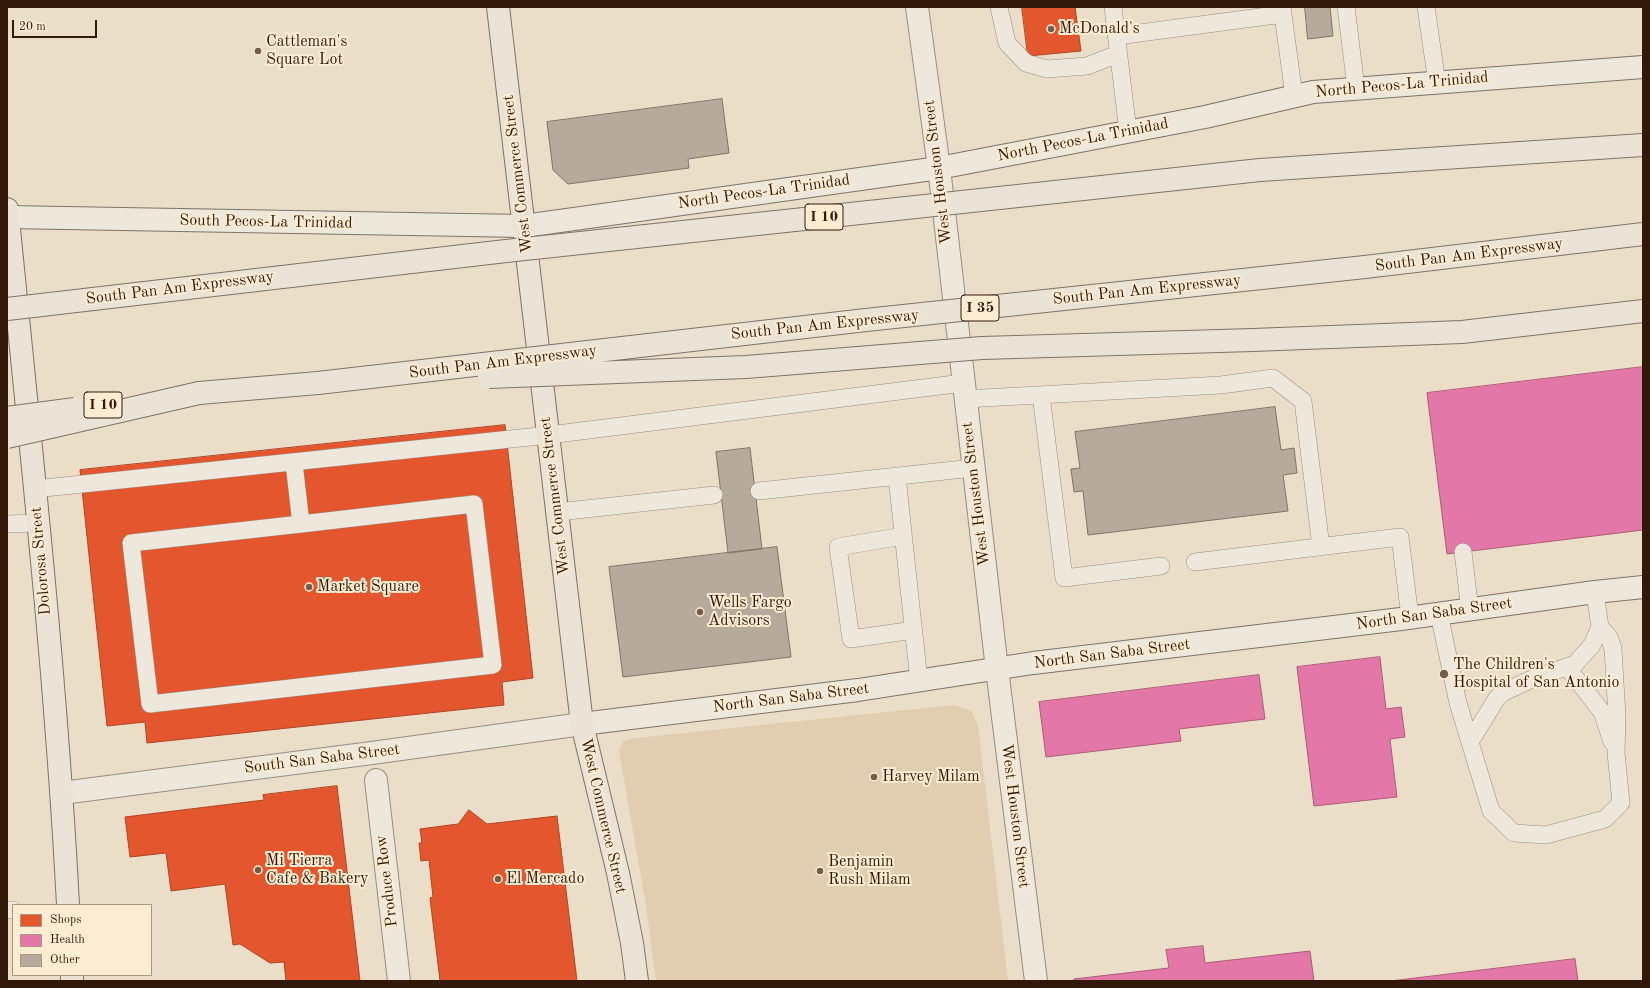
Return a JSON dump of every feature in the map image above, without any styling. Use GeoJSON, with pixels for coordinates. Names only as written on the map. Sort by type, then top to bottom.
{"type":"FeatureCollection","features":[{"type":"Feature","properties":{"kind":"main road","name":"West Commerce Street"},"geometry":{"type":"LineString","coordinates":[[498,7],[582,724],[618,873],[632,943],[637,981]]}},
{"type":"Feature","properties":{"kind":"main road","name":"West Houston Street"},"geometry":{"type":"LineString","coordinates":[[917,7],[939,168],[996,669],[1036,981]]}},
{"type":"Feature","properties":{"kind":"main road","name":"North Pecos-La Trinidad"},"geometry":{"type":"LineString","coordinates":[[524,226],[939,168],[1205,117],[1313,92],[1643,66]]}},
{"type":"Feature","properties":{"kind":"main road","name":"South Pan Am Expressway"},"geometry":{"type":"LineString","coordinates":[[7,309],[514,250],[1260,170],[1643,145]]}},
{"type":"Feature","properties":{"kind":"main road","name":"South Pecos-La Trinidad"},"geometry":{"type":"LineString","coordinates":[[7,215],[524,226]]}},
{"type":"Feature","properties":{"kind":"main road","name":"Dolorosa Street"},"geometry":{"type":"LineString","coordinates":[[7,215],[35,489],[62,793],[68,904]]}},
{"type":"Feature","properties":{"kind":"main road","name":"South Pan Am Expressway"},"geometry":{"type":"LineString","coordinates":[[7,418],[199,393],[318,383],[866,320],[1358,268],[1643,234]]}},
{"type":"Feature","properties":{"kind":"main road","name":"I 10"},"geometry":{"type":"LineString","coordinates":[[318,383],[746,367],[982,348],[1462,332],[1643,311]]}},
{"type":"Feature","properties":{"kind":"main road"},"geometry":{"type":"LineString","coordinates":[[7,437],[199,393]]}},
{"type":"Feature","properties":{"kind":"main road","name":"North San Saba Street"},"geometry":{"type":"LineString","coordinates":[[582,724],[858,690],[1033,663],[1439,614],[1595,592],[1643,587]]}},
{"type":"Feature","properties":{"kind":"main road","name":"South San Saba Street"},"geometry":{"type":"LineString","coordinates":[[62,793],[582,724]]}},
{"type":"Feature","properties":{"kind":"main road","name":"Produce Row"},"geometry":{"type":"LineString","coordinates":[[376,780],[399,981]]}},
{"type":"Feature","properties":{"kind":"lane"},"geometry":{"type":"LineString","coordinates":[[999,7],[1007,43],[1026,63],[1047,69],[1086,66],[1118,54]]}},
{"type":"Feature","properties":{"kind":"lane"},"geometry":{"type":"LineString","coordinates":[[1113,7],[1128,132]]}},
{"type":"Feature","properties":{"kind":"lane"},"geometry":{"type":"LineString","coordinates":[[1346,7],[1356,88]]}},
{"type":"Feature","properties":{"kind":"lane"},"geometry":{"type":"LineString","coordinates":[[1426,7],[1437,83]]}},
{"type":"Feature","properties":{"kind":"lane"},"geometry":{"type":"LineString","coordinates":[[1117,36],[1282,10],[1294,96]]}},
{"type":"Feature","properties":{"kind":"lane"},"geometry":{"type":"LineString","coordinates":[[35,489],[294,463],[964,391],[1041,395],[1221,385],[1273,378],[1303,401],[1321,547]]}},
{"type":"Feature","properties":{"kind":"lane"},"geometry":{"type":"LineString","coordinates":[[1041,395],[1064,578],[1161,566]]}},
{"type":"Feature","properties":{"kind":"lane"},"geometry":{"type":"LineString","coordinates":[[294,463],[301,524]]}},
{"type":"Feature","properties":{"kind":"lane"},"geometry":{"type":"LineString","coordinates":[[759,491],[973,468]]}},
{"type":"Feature","properties":{"kind":"lane"},"geometry":{"type":"LineString","coordinates":[[897,477],[919,681]]}},
{"type":"Feature","properties":{"kind":"lane"},"geometry":{"type":"LineString","coordinates":[[558,512],[714,495]]}},
{"type":"Feature","properties":{"kind":"lane"},"geometry":{"type":"LineString","coordinates":[[474,504],[493,665],[150,704],[131,543],[301,524],[474,504]]}},
{"type":"Feature","properties":{"kind":"lane"},"geometry":{"type":"LineString","coordinates":[[7,524],[38,523]]}},
{"type":"Feature","properties":{"kind":"lane"},"geometry":{"type":"LineString","coordinates":[[903,536],[838,547],[851,639],[914,630]]}},
{"type":"Feature","properties":{"kind":"lane"},"geometry":{"type":"LineString","coordinates":[[1195,562],[1400,537],[1410,617]]}},
{"type":"Feature","properties":{"kind":"lane"},"geometry":{"type":"LineString","coordinates":[[1463,552],[1470,610]]}},
{"type":"Feature","properties":{"kind":"lane"},"geometry":{"type":"LineString","coordinates":[[1439,614],[1458,703],[1491,811],[1514,833],[1546,835],[1605,818],[1621,803],[1616,754],[1617,717],[1612,649],[1609,638],[1600,627],[1595,592]]}},
{"type":"Feature","properties":{"kind":"lane"},"geometry":{"type":"LineString","coordinates":[[1470,742],[1497,698],[1504,692],[1532,678],[1575,664],[1592,645],[1600,627]]}},
{"type":"Feature","properties":{"kind":"lane"},"geometry":{"type":"LineString","coordinates":[[1567,667],[1602,712],[1616,754]]}},
{"type":"Feature","properties":{"kind":"shaded area"},"geometry":{"type":"Polygon","coordinates":[[[954,705],[971,711],[978,725],[1008,981],[656,981],[646,906],[619,751],[623,741],[636,738],[954,705]]]}},
{"type":"Feature","properties":{"kind":"building: Shops","name":"McDonald's"},"geometry":{"type":"Polygon","coordinates":[[[1022,7],[1075,7],[1081,51],[1028,56],[1022,7]]]}},
{"type":"Feature","properties":{"kind":"building: Shops"},"geometry":{"type":"Polygon","coordinates":[[[505,425],[533,678],[502,682],[504,705],[147,743],[145,722],[107,726],[80,470],[505,425]]]}},
{"type":"Feature","properties":{"kind":"building: Shops","name":"Mi Tierra Cafe & Bakery"},"geometry":{"type":"Polygon","coordinates":[[[337,786],[360,981],[286,981],[284,962],[270,963],[240,944],[233,945],[225,884],[171,891],[166,853],[130,857],[125,817],[264,800],[263,795],[337,786]]]}},
{"type":"Feature","properties":{"kind":"building: Shops","name":"El Mercado"},"geometry":{"type":"Polygon","coordinates":[[[469,810],[487,824],[557,816],[577,981],[440,981],[430,898],[433,897],[429,860],[421,861],[419,843],[422,843],[420,829],[458,824],[469,810]]]}},
{"type":"Feature","properties":{"kind":"building: Health"},"geometry":{"type":"Polygon","coordinates":[[[1643,367],[1643,530],[1447,554],[1427,393],[1643,367]]]}},
{"type":"Feature","properties":{"kind":"building: Health"},"geometry":{"type":"Polygon","coordinates":[[[1380,657],[1386,709],[1401,707],[1405,737],[1390,739],[1397,797],[1314,806],[1297,667],[1380,657]]]}},
{"type":"Feature","properties":{"kind":"building: Health"},"geometry":{"type":"Polygon","coordinates":[[[1259,675],[1265,719],[1179,729],[1181,741],[1046,757],[1039,702],[1259,675]]]}},
{"type":"Feature","properties":{"kind":"building: Health"},"geometry":{"type":"Polygon","coordinates":[[[1203,946],[1205,963],[1310,951],[1314,981],[1074,981],[1074,979],[1169,968],[1166,950],[1203,946]]]}},
{"type":"Feature","properties":{"kind":"building: Health"},"geometry":{"type":"Polygon","coordinates":[[[1575,959],[1578,981],[1391,981],[1575,959]]]}},
{"type":"Feature","properties":{"kind":"building: Other"},"geometry":{"type":"Polygon","coordinates":[[[1305,7],[1330,7],[1333,36],[1308,39],[1305,7]]]}},
{"type":"Feature","properties":{"kind":"building: Other"},"geometry":{"type":"Polygon","coordinates":[[[722,99],[729,153],[688,159],[689,168],[568,184],[553,170],[547,122],[722,99]]]}},
{"type":"Feature","properties":{"kind":"building: Other"},"geometry":{"type":"Polygon","coordinates":[[[1275,407],[1281,450],[1294,448],[1297,473],[1283,475],[1288,511],[1088,535],[1083,491],[1074,492],[1071,469],[1080,468],[1075,432],[1275,407]]]}},
{"type":"Feature","properties":{"kind":"building: Other"},"geometry":{"type":"Polygon","coordinates":[[[750,448],[762,549],[728,553],[716,452],[750,448]]]}},
{"type":"Feature","properties":{"kind":"building: Other","name":"Wells Fargo Advisors"},"geometry":{"type":"Polygon","coordinates":[[[777,547],[791,657],[623,677],[609,567],[777,547]]]}},
{"type":"Feature","properties":{"kind":"place","name":"McDonald's"},"geometry":{"type":"Point","coordinates":[1051,29]}},
{"type":"Feature","properties":{"kind":"place","name":"Cattleman's Square Lot"},"geometry":{"type":"Point","coordinates":[258,51]}},
{"type":"Feature","properties":{"kind":"place","name":"Market Square"},"geometry":{"type":"Point","coordinates":[309,587]}},
{"type":"Feature","properties":{"kind":"place","name":"Wells Fargo Advisors"},"geometry":{"type":"Point","coordinates":[700,612]}},
{"type":"Feature","properties":{"kind":"place","name":"The Children's Hospital of San Antonio"},"geometry":{"type":"Point","coordinates":[1444,674]}},
{"type":"Feature","properties":{"kind":"place","name":"Harvey Milam"},"geometry":{"type":"Point","coordinates":[874,777]}},
{"type":"Feature","properties":{"kind":"place","name":"Mi Tierra Cafe & Bakery"},"geometry":{"type":"Point","coordinates":[258,870]}},
{"type":"Feature","properties":{"kind":"place","name":"Benjamin Rush Milam"},"geometry":{"type":"Point","coordinates":[820,871]}},
{"type":"Feature","properties":{"kind":"place","name":"El Mercado"},"geometry":{"type":"Point","coordinates":[498,879]}}]}
